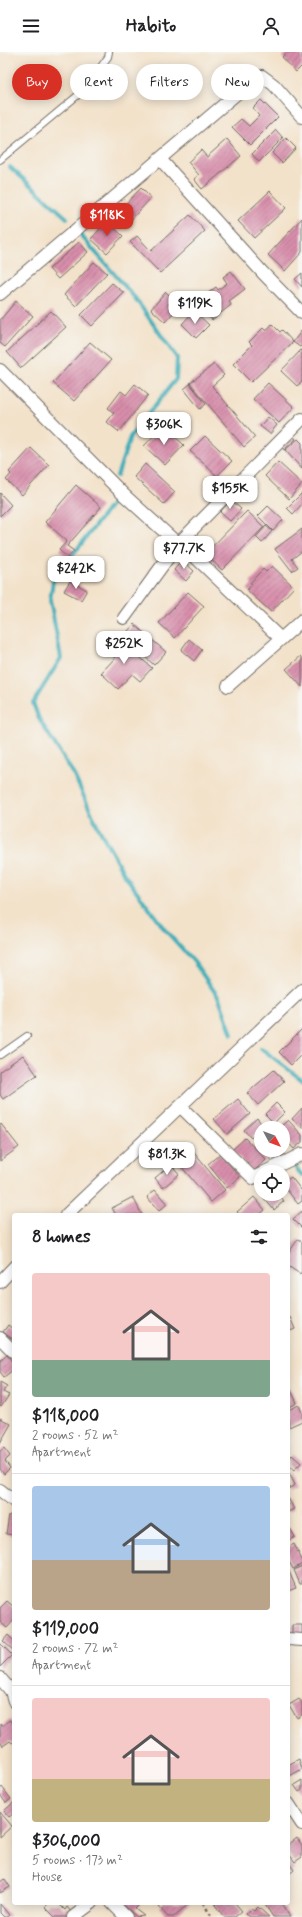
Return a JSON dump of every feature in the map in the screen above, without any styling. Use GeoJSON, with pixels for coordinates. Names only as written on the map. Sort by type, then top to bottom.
{"type":"FeatureCollection","features":[{"type":"Feature","properties":{"kind":"street"},"geometry":{"type":"LineString","coordinates":[[0,294],[254,79],[262,76],[274,85],[302,117]]}},
{"type":"Feature","properties":{"kind":"street"},"geometry":{"type":"LineString","coordinates":[[160,159],[302,313]]}},
{"type":"Feature","properties":{"kind":"street"},"geometry":{"type":"LineString","coordinates":[[0,370],[124,495],[194,557],[280,638]]}},
{"type":"Feature","properties":{"kind":"street"},"geometry":{"type":"LineString","coordinates":[[124,618],[178,544],[302,419]]}},
{"type":"Feature","properties":{"kind":"street"},"geometry":{"type":"LineString","coordinates":[[228,686],[280,638],[302,620]]}},
{"type":"Feature","properties":{"kind":"street"},"geometry":{"type":"LineString","coordinates":[[68,1213],[181,1108],[302,990]]}},
{"type":"Feature","properties":{"kind":"street"},"geometry":{"type":"LineString","coordinates":[[181,1108],[254,1178]]}},
{"type":"Feature","properties":{"kind":"street"},"geometry":{"type":"LineString","coordinates":[[279,1165],[302,1154]]}},
{"type":"Feature","properties":{"kind":"street"},"geometry":{"type":"LineString","coordinates":[[0,1282],[12,1269]]}},
{"type":"Feature","properties":{"kind":"street"},"geometry":{"type":"LineString","coordinates":[[0,1338],[12,1350]]}},
{"type":"Feature","properties":{"kind":"street"},"geometry":{"type":"LineString","coordinates":[[0,1490],[12,1499]]}},
{"type":"Feature","properties":{"kind":"street"},"geometry":{"type":"LineString","coordinates":[[290,1639],[302,1640]]}},
{"type":"Feature","properties":{"kind":"street"},"geometry":{"type":"LineString","coordinates":[[0,1678],[12,1694]]}},
{"type":"Feature","properties":{"kind":"street"},"geometry":{"type":"LineString","coordinates":[[290,1806],[302,1824]]}},
{"type":"Feature","properties":{"kind":"street"},"geometry":{"type":"LineString","coordinates":[[73,1917],[89,1905]]}},
{"type":"Feature","properties":{"kind":"street"},"geometry":{"type":"LineString","coordinates":[[114,1905],[126,1917]]}},
{"type":"Feature","properties":{"kind":"lane"},"geometry":{"type":"LineString","coordinates":[[0,160],[83,91],[108,57],[109,52]]}},
{"type":"Feature","properties":{"kind":"lane"},"geometry":{"type":"LineString","coordinates":[[0,1055],[27,1036]]}},
{"type":"Feature","properties":{"kind":"path"},"geometry":{"type":"LineString","coordinates":[[205,1905],[212,1917]]}},
{"type":"Feature","properties":{"kind":"building"},"geometry":{"type":"Polygon","coordinates":[[[287,52],[302,52],[302,66],[296,72],[282,57],[287,52]]]}},
{"type":"Feature","properties":{"kind":"building"},"geometry":{"type":"Polygon","coordinates":[[[261,100],[278,117],[250,145],[232,127],[241,119],[249,126],[259,116],[253,108],[261,100]]]}},
{"type":"Feature","properties":{"kind":"building"},"geometry":{"type":"Polygon","coordinates":[[[276,130],[283,138],[259,162],[252,154],[276,130]]]}},
{"type":"Feature","properties":{"kind":"building"},"geometry":{"type":"Polygon","coordinates":[[[286,138],[296,148],[282,163],[272,153],[286,138]]]}},
{"type":"Feature","properties":{"kind":"building"},"geometry":{"type":"Polygon","coordinates":[[[227,139],[241,156],[202,189],[194,179],[199,175],[188,162],[201,150],[207,157],[227,139]]]}},
{"type":"Feature","properties":{"kind":"building"},"geometry":{"type":"Polygon","coordinates":[[[141,188],[151,198],[127,224],[117,213],[141,188]]]}},
{"type":"Feature","properties":{"kind":"building"},"geometry":{"type":"Polygon","coordinates":[[[270,191],[286,208],[254,238],[238,221],[270,191]]]}},
{"type":"Feature","properties":{"kind":"building"},"geometry":{"type":"Polygon","coordinates":[[[190,215],[205,231],[160,273],[130,242],[137,236],[151,251],[190,215]]]}},
{"type":"Feature","properties":{"kind":"building"},"geometry":{"type":"Polygon","coordinates":[[[302,218],[302,252],[285,271],[268,255],[302,218]]]}},
{"type":"Feature","properties":{"kind":"building"},"geometry":{"type":"Polygon","coordinates":[[[107,221],[123,236],[107,253],[91,239],[107,221]]]}},
{"type":"Feature","properties":{"kind":"building"},"geometry":{"type":"Polygon","coordinates":[[[79,242],[88,252],[58,279],[49,269],[79,242]]]}},
{"type":"Feature","properties":{"kind":"building"},"geometry":{"type":"Polygon","coordinates":[[[94,262],[107,273],[76,306],[64,295],[94,262]]]}},
{"type":"Feature","properties":{"kind":"building"},"geometry":{"type":"Polygon","coordinates":[[[231,271],[245,289],[229,301],[231,305],[212,320],[198,301],[216,287],[218,290],[227,283],[223,277],[231,271]]]}},
{"type":"Feature","properties":{"kind":"building"},"geometry":{"type":"Polygon","coordinates":[[[302,273],[302,287],[295,279],[302,273]]]}},
{"type":"Feature","properties":{"kind":"building"},"geometry":{"type":"Polygon","coordinates":[[[112,283],[124,293],[92,326],[81,315],[112,283]]]}},
{"type":"Feature","properties":{"kind":"building"},"geometry":{"type":"Polygon","coordinates":[[[166,292],[173,299],[168,304],[175,311],[165,322],[151,309],[166,292]]]}},
{"type":"Feature","properties":{"kind":"building"},"geometry":{"type":"Polygon","coordinates":[[[16,301],[33,316],[5,347],[0,343],[0,320],[16,301]]]}},
{"type":"Feature","properties":{"kind":"building"},"geometry":{"type":"Polygon","coordinates":[[[51,311],[66,327],[21,368],[7,352],[51,311]]]}},
{"type":"Feature","properties":{"kind":"building"},"geometry":{"type":"Polygon","coordinates":[[[194,311],[209,325],[196,338],[182,324],[194,311]]]}},
{"type":"Feature","properties":{"kind":"building"},"geometry":{"type":"Polygon","coordinates":[[[272,324],[280,332],[282,330],[293,342],[251,382],[233,364],[252,345],[249,342],[263,328],[266,331],[272,324]]]}},
{"type":"Feature","properties":{"kind":"building"},"geometry":{"type":"Polygon","coordinates":[[[302,330],[302,345],[300,347],[293,342],[302,330]]]}},
{"type":"Feature","properties":{"kind":"building"},"geometry":{"type":"Polygon","coordinates":[[[90,342],[111,360],[74,401],[53,383],[90,342]]]}},
{"type":"Feature","properties":{"kind":"building"},"geometry":{"type":"Polygon","coordinates":[[[302,349],[302,381],[297,386],[281,371],[302,349]]]}},
{"type":"Feature","properties":{"kind":"building"},"geometry":{"type":"Polygon","coordinates":[[[214,364],[224,375],[212,386],[255,437],[244,447],[190,383],[214,364]]]}},
{"type":"Feature","properties":{"kind":"building"},"geometry":{"type":"Polygon","coordinates":[[[268,383],[294,407],[279,423],[253,399],[268,383]]]}},
{"type":"Feature","properties":{"kind":"building"},"geometry":{"type":"Polygon","coordinates":[[[135,384],[148,395],[119,432],[107,422],[114,413],[108,408],[121,391],[126,395],[135,384]]]}},
{"type":"Feature","properties":{"kind":"building"},"geometry":{"type":"Polygon","coordinates":[[[190,384],[206,404],[200,409],[184,389],[190,384]]]}},
{"type":"Feature","properties":{"kind":"building"},"geometry":{"type":"Polygon","coordinates":[[[268,417],[277,425],[270,434],[260,426],[268,417]]]}},
{"type":"Feature","properties":{"kind":"building"},"geometry":{"type":"Polygon","coordinates":[[[163,426],[184,445],[165,465],[144,446],[163,426]]]}},
{"type":"Feature","properties":{"kind":"building"},"geometry":{"type":"Polygon","coordinates":[[[205,436],[232,461],[217,476],[190,451],[205,436]]]}},
{"type":"Feature","properties":{"kind":"building"},"geometry":{"type":"Polygon","coordinates":[[[293,437],[296,439],[284,450],[282,447],[293,437]]]}},
{"type":"Feature","properties":{"kind":"building"},"geometry":{"type":"Polygon","coordinates":[[[298,439],[302,443],[302,469],[285,450],[298,439]]]}},
{"type":"Feature","properties":{"kind":"building"},"geometry":{"type":"Polygon","coordinates":[[[31,448],[49,465],[22,495],[6,480],[11,474],[9,472],[31,448]]]}},
{"type":"Feature","properties":{"kind":"building"},"geometry":{"type":"Polygon","coordinates":[[[278,462],[302,484],[289,499],[265,476],[278,462]]]}},
{"type":"Feature","properties":{"kind":"building"},"geometry":{"type":"Polygon","coordinates":[[[145,464],[175,492],[164,504],[134,477],[145,464]]]}},
{"type":"Feature","properties":{"kind":"building"},"geometry":{"type":"Polygon","coordinates":[[[76,485],[101,507],[67,546],[74,551],[68,558],[59,550],[67,541],[45,522],[76,485]]]}},
{"type":"Feature","properties":{"kind":"building"},"geometry":{"type":"Polygon","coordinates":[[[0,493],[11,505],[0,516],[0,493]]]}},
{"type":"Feature","properties":{"kind":"building"},"geometry":{"type":"Polygon","coordinates":[[[302,493],[302,504],[293,514],[287,508],[302,493]]]}},
{"type":"Feature","properties":{"kind":"building"},"geometry":{"type":"Polygon","coordinates":[[[231,500],[241,509],[230,521],[220,512],[231,500]]]}},
{"type":"Feature","properties":{"kind":"building"},"geometry":{"type":"Polygon","coordinates":[[[268,506],[283,520],[273,531],[258,516],[268,506]]]}},
{"type":"Feature","properties":{"kind":"building"},"geometry":{"type":"Polygon","coordinates":[[[247,511],[264,527],[222,570],[205,554],[247,511]]]}},
{"type":"Feature","properties":{"kind":"building"},"geometry":{"type":"Polygon","coordinates":[[[266,526],[272,531],[262,543],[256,537],[266,526]]]}},
{"type":"Feature","properties":{"kind":"building"},"geometry":{"type":"Polygon","coordinates":[[[302,529],[302,551],[292,559],[298,567],[292,571],[275,549],[302,529]]]}},
{"type":"Feature","properties":{"kind":"building"},"geometry":{"type":"Polygon","coordinates":[[[182,560],[194,571],[186,581],[174,570],[182,560]]]}},
{"type":"Feature","properties":{"kind":"building"},"geometry":{"type":"Polygon","coordinates":[[[272,566],[294,587],[271,612],[247,590],[252,584],[250,583],[263,569],[266,572],[272,566]]]}},
{"type":"Feature","properties":{"kind":"building"},"geometry":{"type":"Polygon","coordinates":[[[70,581],[87,590],[81,600],[64,591],[70,581]]]}},
{"type":"Feature","properties":{"kind":"building"},"geometry":{"type":"Polygon","coordinates":[[[188,592],[204,606],[175,638],[159,623],[188,592]]]}},
{"type":"Feature","properties":{"kind":"building"},"geometry":{"type":"Polygon","coordinates":[[[134,624],[166,652],[154,665],[123,637],[134,624]]]}},
{"type":"Feature","properties":{"kind":"building"},"geometry":{"type":"Polygon","coordinates":[[[118,638],[152,668],[140,681],[132,674],[118,689],[101,673],[115,658],[107,650],[118,638]]]}},
{"type":"Feature","properties":{"kind":"building"},"geometry":{"type":"Polygon","coordinates":[[[189,639],[202,650],[194,661],[181,650],[189,639]]]}},
{"type":"Feature","properties":{"kind":"building"},"geometry":{"type":"Polygon","coordinates":[[[301,656],[302,657],[302,687],[286,669],[301,656]]]}},
{"type":"Feature","properties":{"kind":"building"},"geometry":{"type":"Polygon","coordinates":[[[302,1029],[302,1054],[291,1065],[279,1052],[302,1029]]]}},
{"type":"Feature","properties":{"kind":"building"},"geometry":{"type":"Polygon","coordinates":[[[23,1055],[37,1075],[3,1099],[0,1095],[0,1071],[23,1055]]]}},
{"type":"Feature","properties":{"kind":"building"},"geometry":{"type":"Polygon","coordinates":[[[274,1070],[284,1081],[258,1105],[247,1093],[274,1070]]]}},
{"type":"Feature","properties":{"kind":"building"},"geometry":{"type":"Polygon","coordinates":[[[238,1099],[250,1114],[227,1134],[214,1119],[238,1099]]]}},
{"type":"Feature","properties":{"kind":"building"},"geometry":{"type":"Polygon","coordinates":[[[276,1103],[285,1112],[276,1121],[272,1121],[265,1114],[276,1103]]]}},
{"type":"Feature","properties":{"kind":"building"},"geometry":{"type":"Polygon","coordinates":[[[302,1108],[302,1128],[292,1119],[302,1108]]]}},
{"type":"Feature","properties":{"kind":"building"},"geometry":{"type":"Polygon","coordinates":[[[257,1118],[259,1121],[254,1121],[254,1135],[251,1138],[244,1130],[257,1118]]]}},
{"type":"Feature","properties":{"kind":"building"},"geometry":{"type":"Polygon","coordinates":[[[290,1122],[302,1135],[302,1142],[294,1149],[290,1145],[290,1122]]]}},
{"type":"Feature","properties":{"kind":"building"},"geometry":{"type":"Polygon","coordinates":[[[1,1124],[19,1147],[0,1161],[0,1125],[1,1124]]]}},
{"type":"Feature","properties":{"kind":"building"},"geometry":{"type":"Polygon","coordinates":[[[245,1138],[254,1147],[254,1157],[263,1157],[266,1160],[261,1165],[254,1165],[253,1172],[232,1150],[245,1138]]]}},
{"type":"Feature","properties":{"kind":"building"},"geometry":{"type":"Polygon","coordinates":[[[189,1147],[225,1190],[211,1202],[175,1159],[189,1147]]]}},
{"type":"Feature","properties":{"kind":"building"},"geometry":{"type":"Polygon","coordinates":[[[220,1154],[240,1177],[227,1188],[208,1164],[220,1154]]]}},
{"type":"Feature","properties":{"kind":"building"},"geometry":{"type":"Polygon","coordinates":[[[269,1157],[281,1157],[274,1163],[269,1157]]]}},
{"type":"Feature","properties":{"kind":"building"},"geometry":{"type":"Polygon","coordinates":[[[171,1164],[179,1174],[163,1188],[155,1178],[171,1164]]]}},
{"type":"Feature","properties":{"kind":"building"},"geometry":{"type":"Polygon","coordinates":[[[291,1177],[302,1191],[302,1201],[298,1204],[290,1194],[291,1177]]]}},
{"type":"Feature","properties":{"kind":"building"},"geometry":{"type":"Polygon","coordinates":[[[155,1190],[167,1204],[159,1211],[147,1197],[155,1190]]]}},
{"type":"Feature","properties":{"kind":"building"},"geometry":{"type":"Polygon","coordinates":[[[133,1197],[141,1213],[115,1213],[112,1208],[133,1197]]]}},
{"type":"Feature","properties":{"kind":"building"},"geometry":{"type":"Polygon","coordinates":[[[254,1197],[254,1201],[257,1201],[265,1210],[261,1213],[237,1212],[254,1197]]]}},
{"type":"Feature","properties":{"kind":"building"},"geometry":{"type":"Polygon","coordinates":[[[266,1201],[284,1201],[274,1210],[266,1201]]]}},
{"type":"Feature","properties":{"kind":"building"},"geometry":{"type":"Polygon","coordinates":[[[302,1211],[302,1228],[293,1219],[302,1211]]]}},
{"type":"Feature","properties":{"kind":"building"},"geometry":{"type":"Polygon","coordinates":[[[298,1239],[302,1242],[302,1271],[300,1274],[290,1267],[290,1251],[298,1239]]]}},
{"type":"Feature","properties":{"kind":"building"},"geometry":{"type":"Polygon","coordinates":[[[290,1317],[295,1329],[290,1331],[290,1317]]]}},
{"type":"Feature","properties":{"kind":"building"},"geometry":{"type":"Polygon","coordinates":[[[8,1325],[12,1328],[12,1339],[3,1332],[8,1325]]]}},
{"type":"Feature","properties":{"kind":"building"},"geometry":{"type":"Polygon","coordinates":[[[7,1355],[12,1361],[12,1371],[4,1377],[0,1372],[0,1361],[7,1355]]]}},
{"type":"Feature","properties":{"kind":"building"},"geometry":{"type":"Polygon","coordinates":[[[0,1382],[7,1386],[3,1392],[9,1395],[1,1407],[0,1406],[0,1382]]]}},
{"type":"Feature","properties":{"kind":"building"},"geometry":{"type":"Polygon","coordinates":[[[290,1388],[297,1403],[290,1407],[290,1388]]]}},
{"type":"Feature","properties":{"kind":"building"},"geometry":{"type":"Polygon","coordinates":[[[299,1405],[302,1413],[302,1421],[290,1427],[290,1409],[299,1405]]]}},
{"type":"Feature","properties":{"kind":"building"},"geometry":{"type":"Polygon","coordinates":[[[0,1418],[11,1424],[0,1443],[0,1418]]]}},
{"type":"Feature","properties":{"kind":"building"},"geometry":{"type":"Polygon","coordinates":[[[4,1448],[10,1456],[5,1461],[10,1468],[4,1474],[0,1469],[0,1451],[4,1448]]]}},
{"type":"Feature","properties":{"kind":"building"},"geometry":{"type":"Polygon","coordinates":[[[292,1455],[301,1463],[294,1470],[290,1467],[290,1458],[292,1455]]]}},
{"type":"Feature","properties":{"kind":"building"},"geometry":{"type":"Polygon","coordinates":[[[290,1475],[295,1485],[290,1488],[290,1475]]]}},
{"type":"Feature","properties":{"kind":"building"},"geometry":{"type":"Polygon","coordinates":[[[290,1502],[294,1509],[290,1511],[290,1502]]]}},
{"type":"Feature","properties":{"kind":"building"},"geometry":{"type":"Polygon","coordinates":[[[9,1515],[12,1516],[12,1535],[6,1534],[9,1515]]]}},
{"type":"Feature","properties":{"kind":"building"},"geometry":{"type":"Polygon","coordinates":[[[290,1528],[295,1537],[290,1540],[290,1528]]]}},
{"type":"Feature","properties":{"kind":"building"},"geometry":{"type":"Polygon","coordinates":[[[294,1544],[302,1560],[302,1564],[293,1569],[290,1564],[290,1546],[294,1544]]]}},
{"type":"Feature","properties":{"kind":"building"},"geometry":{"type":"Polygon","coordinates":[[[302,1566],[302,1584],[300,1584],[294,1570],[302,1566]]]}},
{"type":"Feature","properties":{"kind":"building"},"geometry":{"type":"Polygon","coordinates":[[[290,1574],[296,1588],[290,1590],[290,1574]]]}},
{"type":"Feature","properties":{"kind":"building"},"geometry":{"type":"Polygon","coordinates":[[[7,1601],[12,1605],[12,1622],[7,1628],[0,1622],[0,1608],[7,1601]]]}},
{"type":"Feature","properties":{"kind":"building"},"geometry":{"type":"Polygon","coordinates":[[[292,1625],[302,1625],[302,1635],[292,1635],[292,1625]]]}},
{"type":"Feature","properties":{"kind":"building"},"geometry":{"type":"Polygon","coordinates":[[[8,1635],[12,1639],[12,1649],[3,1641],[8,1635]]]}},
{"type":"Feature","properties":{"kind":"building"},"geometry":{"type":"Polygon","coordinates":[[[0,1643],[12,1655],[0,1667],[0,1643]]]}},
{"type":"Feature","properties":{"kind":"building"},"geometry":{"type":"Polygon","coordinates":[[[299,1699],[302,1703],[302,1715],[297,1718],[290,1704],[299,1699]]]}},
{"type":"Feature","properties":{"kind":"building"},"geometry":{"type":"Polygon","coordinates":[[[10,1720],[12,1722],[12,1743],[10,1741],[3,1746],[0,1741],[0,1724],[2,1726],[10,1720]]]}},
{"type":"Feature","properties":{"kind":"building"},"geometry":{"type":"Polygon","coordinates":[[[299,1759],[302,1769],[290,1776],[290,1764],[299,1759]]]}},
{"type":"Feature","properties":{"kind":"building"},"geometry":{"type":"Polygon","coordinates":[[[302,1780],[302,1790],[299,1792],[294,1785],[302,1780]]]}},
{"type":"Feature","properties":{"kind":"building"},"geometry":{"type":"Polygon","coordinates":[[[2,1787],[11,1799],[6,1803],[0,1795],[0,1789],[2,1787]]]}},
{"type":"Feature","properties":{"kind":"building"},"geometry":{"type":"Polygon","coordinates":[[[12,1804],[12,1815],[9,1817],[4,1811],[12,1804]]]}},
{"type":"Feature","properties":{"kind":"building"},"geometry":{"type":"Polygon","coordinates":[[[0,1812],[12,1826],[0,1837],[0,1812]]]}},
{"type":"Feature","properties":{"kind":"building"},"geometry":{"type":"Polygon","coordinates":[[[297,1838],[302,1845],[302,1857],[295,1862],[290,1856],[290,1843],[297,1838]]]}},
{"type":"Feature","properties":{"kind":"building"},"geometry":{"type":"Polygon","coordinates":[[[290,1864],[294,1870],[290,1873],[290,1864]]]}},
{"type":"Feature","properties":{"kind":"building"},"geometry":{"type":"Polygon","coordinates":[[[5,1879],[10,1887],[0,1893],[0,1883],[5,1879]]]}},
{"type":"Feature","properties":{"kind":"building"},"geometry":{"type":"Polygon","coordinates":[[[0,1904],[9,1915],[7,1917],[4,1917],[0,1913],[0,1904]]]}},
{"type":"Feature","properties":{"kind":"building"},"geometry":{"type":"Polygon","coordinates":[[[47,1905],[60,1905],[65,1910],[67,1907],[73,1914],[70,1917],[55,1917],[45,1907],[47,1905]]]}},
{"type":"Feature","properties":{"kind":"building"},"geometry":{"type":"Polygon","coordinates":[[[123,1905],[139,1905],[135,1909],[144,1916],[137,1917],[123,1905]]]}},
{"type":"Feature","properties":{"kind":"building"},"geometry":{"type":"Polygon","coordinates":[[[162,1905],[188,1905],[173,1917],[168,1917],[159,1907],[162,1905]]]}},
{"type":"Feature","properties":{"kind":"building"},"geometry":{"type":"Polygon","coordinates":[[[215,1905],[237,1905],[242,1911],[235,1917],[224,1917],[215,1905]]]}},
{"type":"Feature","properties":{"kind":"building"},"geometry":{"type":"Polygon","coordinates":[[[265,1905],[282,1905],[290,1917],[273,1917],[265,1905]]]}},
{"type":"Feature","properties":{"kind":"building"},"geometry":{"type":"Polygon","coordinates":[[[258,1907],[269,1917],[250,1917],[246,1914],[251,1909],[254,1911],[258,1907]]]}},
{"type":"Feature","properties":{"kind":"waterway"},"geometry":{"type":"LineString","coordinates":[[10,167],[67,218]]}},
{"type":"Feature","properties":{"kind":"waterway"},"geometry":{"type":"LineString","coordinates":[[78,232],[135,298],[177,358],[176,379],[130,437],[117,476]]}},
{"type":"Feature","properties":{"kind":"waterway"},"geometry":{"type":"LineString","coordinates":[[114,501],[53,581],[50,600],[61,658],[33,703],[39,719],[73,773],[98,827],[124,874],[165,930],[194,962],[219,998],[232,1034]]}},
{"type":"Feature","properties":{"kind":"waterway"},"geometry":{"type":"LineString","coordinates":[[261,1048],[302,1080]]}},
{"type":"Feature","properties":{"kind":"waterway"},"geometry":{"type":"LineString","coordinates":[[294,1165],[302,1176]]}}]}
